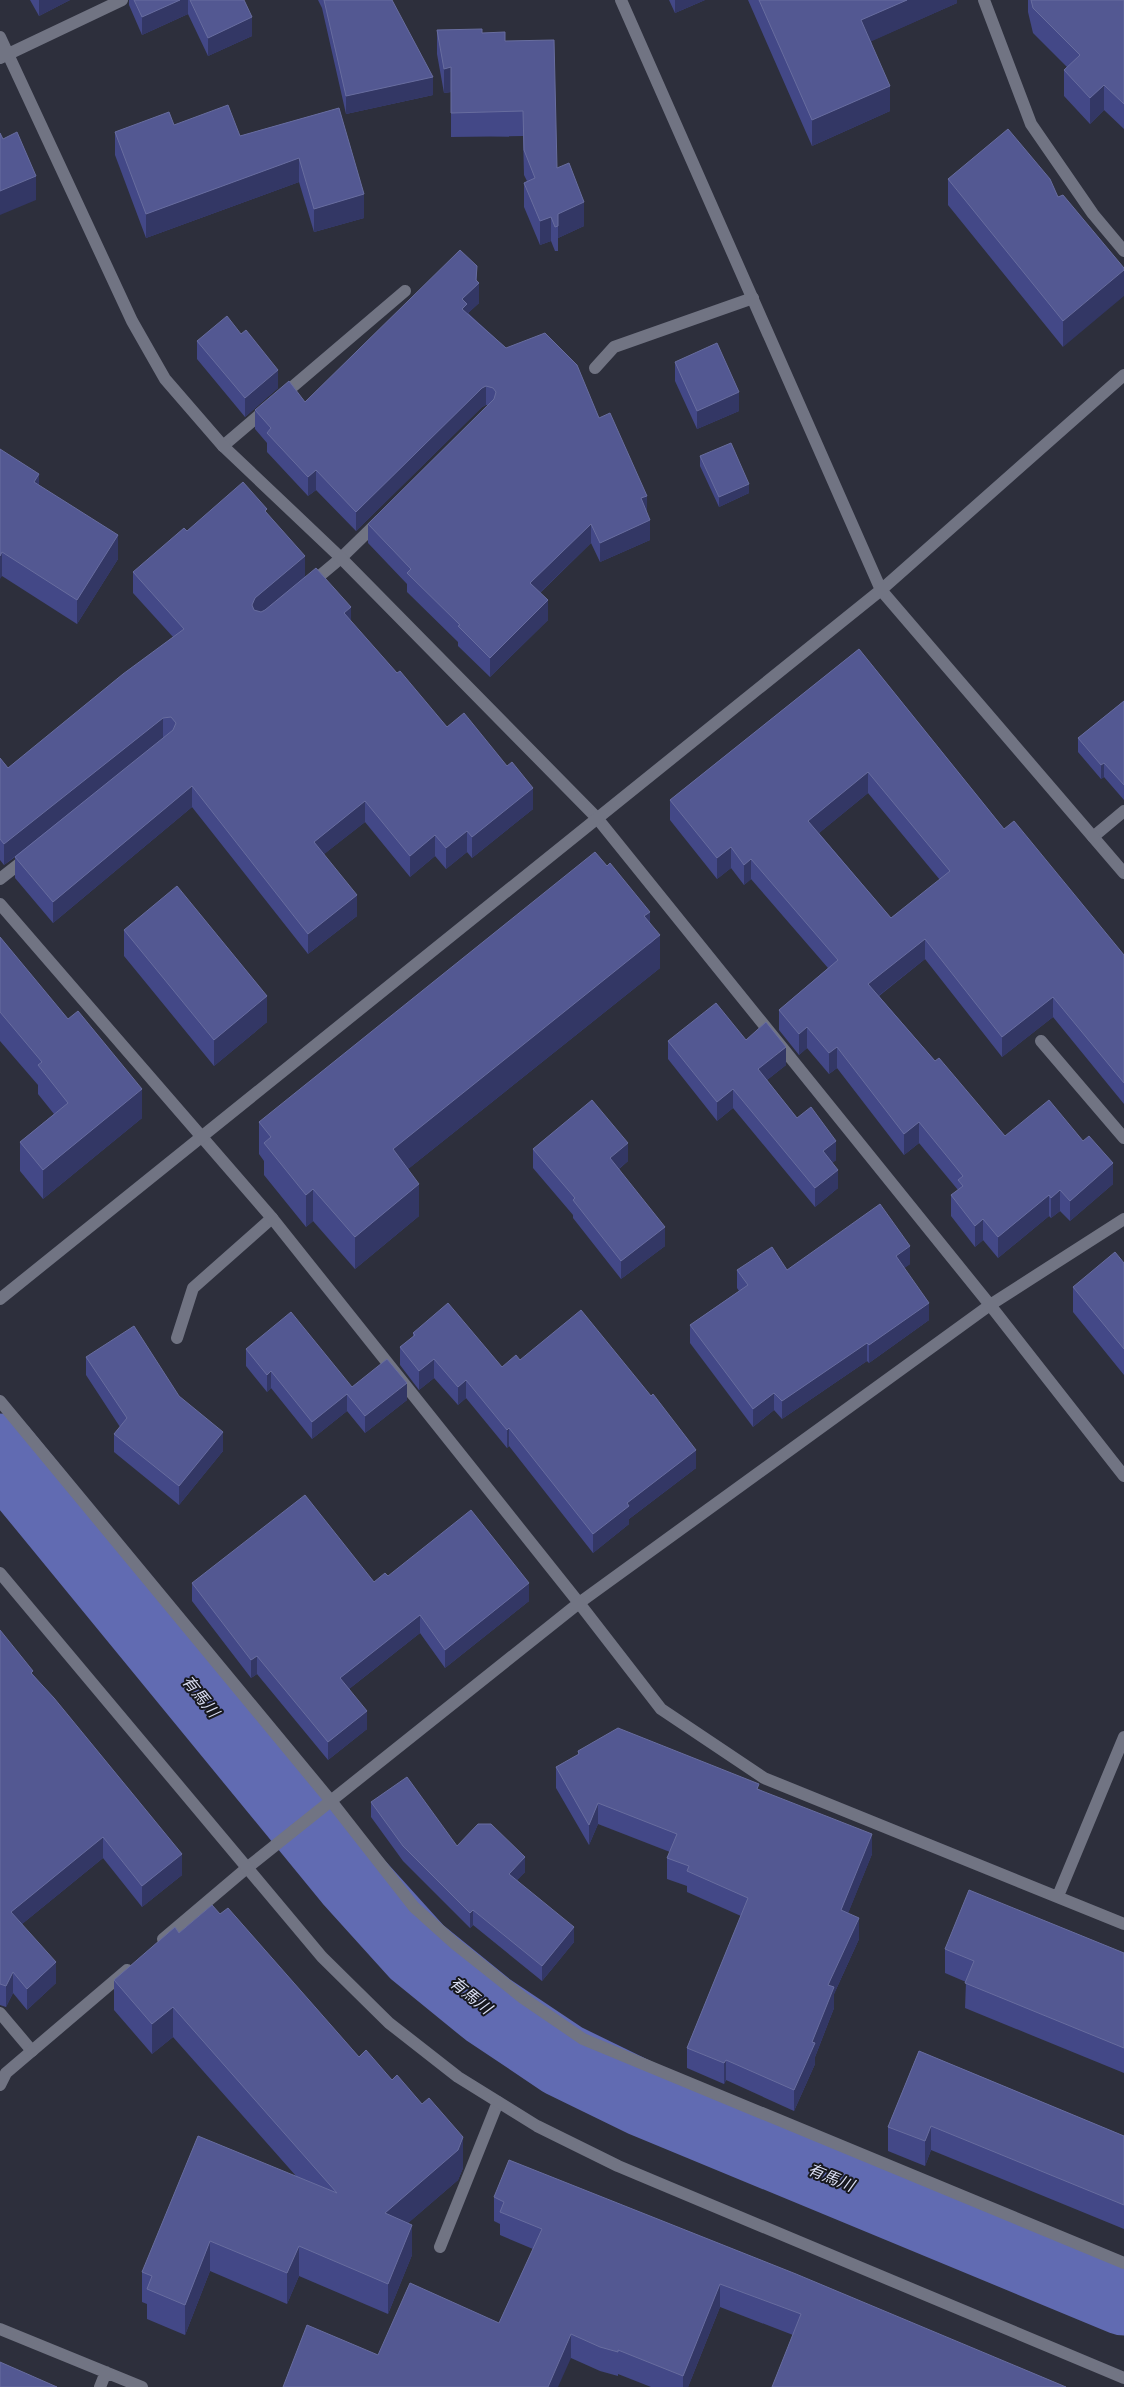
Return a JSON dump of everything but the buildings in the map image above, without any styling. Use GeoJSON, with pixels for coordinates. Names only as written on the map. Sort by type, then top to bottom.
{"type":"FeatureCollection","features":[{"type":"Feature","properties":{"kind":"street"},"geometry":{"type":"LineString","coordinates":[[4,56],[122,0]]}},
{"type":"Feature","properties":{"kind":"street"},"geometry":{"type":"LineString","coordinates":[[621,0],[881,590],[1124,873]]}},
{"type":"Feature","properties":{"kind":"street"},"geometry":{"type":"LineString","coordinates":[[984,0],[1031,124],[1093,214],[1124,251]]}},
{"type":"Feature","properties":{"kind":"street"},"geometry":{"type":"LineString","coordinates":[[0,37],[4,56],[132,321],[166,379],[223,446],[341,558],[597,818],[990,1304],[1124,1476]]}},
{"type":"Feature","properties":{"kind":"street"},"geometry":{"type":"LineString","coordinates":[[223,446],[405,291]]}},
{"type":"Feature","properties":{"kind":"street"},"geometry":{"type":"LineString","coordinates":[[595,368],[614,347],[753,298]]}},
{"type":"Feature","properties":{"kind":"street"},"geometry":{"type":"LineString","coordinates":[[0,1299],[881,590],[1124,375]]}},
{"type":"Feature","properties":{"kind":"street"},"geometry":{"type":"LineString","coordinates":[[297,595],[341,558],[390,510]]}},
{"type":"Feature","properties":{"kind":"street"},"geometry":{"type":"LineString","coordinates":[[1093,837],[1124,811]]}},
{"type":"Feature","properties":{"kind":"street"},"geometry":{"type":"LineString","coordinates":[[0,879],[38,849]]}},
{"type":"Feature","properties":{"kind":"street"},"geometry":{"type":"LineString","coordinates":[[0,904],[272,1218],[580,1602],[661,1709],[764,1778],[1124,1924]]}},
{"type":"Feature","properties":{"kind":"street"},"geometry":{"type":"LineString","coordinates":[[1041,1042],[1124,1138]]}},
{"type":"Feature","properties":{"kind":"street"},"geometry":{"type":"LineString","coordinates":[[177,1338],[193,1288],[272,1218]]}},
{"type":"Feature","properties":{"kind":"street"},"geometry":{"type":"LineString","coordinates":[[151,1950],[248,1867],[580,1602],[990,1304],[1124,1219]]}},
{"type":"Feature","properties":{"kind":"street"},"geometry":{"type":"LineString","coordinates":[[0,1402],[331,1801],[414,1907],[454,1943],[523,1998],[583,2039],[1124,2264]]}},
{"type":"Feature","properties":{"kind":"street"},"geometry":{"type":"LineString","coordinates":[[0,1573],[322,1957],[390,2023],[458,2077],[537,2126],[618,2166],[1124,2378]]}},
{"type":"Feature","properties":{"kind":"street"},"geometry":{"type":"LineString","coordinates":[[1058,1896],[1124,1737]]}},
{"type":"Feature","properties":{"kind":"street"},"geometry":{"type":"LineString","coordinates":[[0,2085],[6,2073],[136,1962]]}},
{"type":"Feature","properties":{"kind":"street"},"geometry":{"type":"LineString","coordinates":[[0,2013],[32,2051]]}},
{"type":"Feature","properties":{"kind":"street"},"geometry":{"type":"LineString","coordinates":[[440,2247],[498,2102]]}},
{"type":"Feature","properties":{"kind":"street"},"geometry":{"type":"LineString","coordinates":[[0,2329],[142,2387]]}},
{"type":"Feature","properties":{"kind":"street"},"geometry":{"type":"LineString","coordinates":[[100,2387],[106,2372]]}},
{"type":"Feature","properties":{"kind":"waterway","name":"有馬川"},"geometry":{"type":"LineString","coordinates":[[0,1451],[351,1879],[417,1952],[487,2009],[563,2060],[643,2099],[1124,2298]]}}]}
